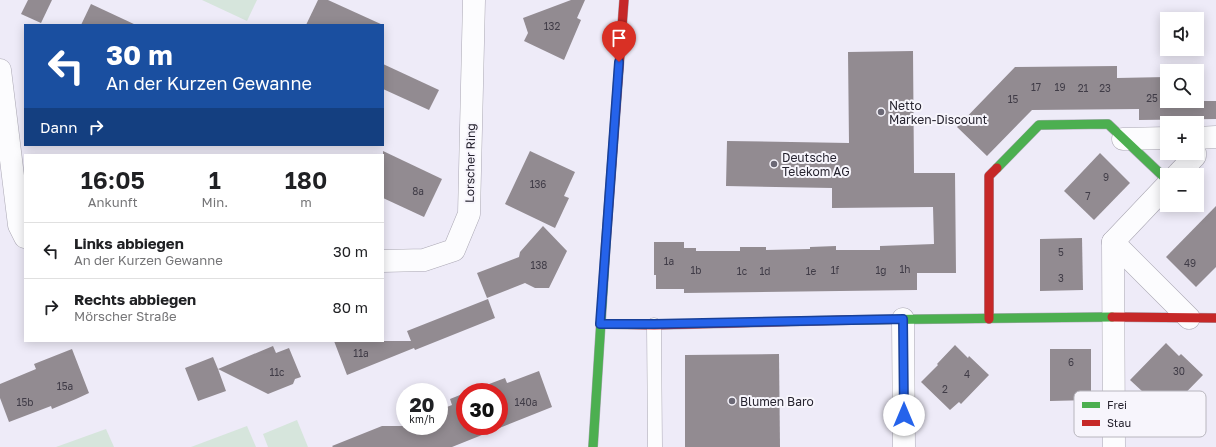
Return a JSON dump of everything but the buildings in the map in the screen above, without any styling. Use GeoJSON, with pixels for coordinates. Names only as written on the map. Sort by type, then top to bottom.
{"type":"FeatureCollection","features":[{"type":"Feature","properties":{"kind":"street","name":"Lorscher Ring"},"geometry":{"type":"LineString","coordinates":[[384,261],[424,260],[454,250],[469,214],[474,0]]}},
{"type":"Feature","properties":{"kind":"street"},"geometry":{"type":"LineString","coordinates":[[593,447],[600,324],[624,0]]}},
{"type":"Feature","properties":{"kind":"street"},"geometry":{"type":"LineString","coordinates":[[0,70],[19,225],[24,236]]}},
{"type":"Feature","properties":{"kind":"street"},"geometry":{"type":"LineString","coordinates":[[989,319],[988,176],[1039,125],[1108,124],[1160,173]]}},
{"type":"Feature","properties":{"kind":"street"},"geometry":{"type":"LineString","coordinates":[[1123,139],[1160,138]]}},
{"type":"Feature","properties":{"kind":"street"},"geometry":{"type":"LineString","coordinates":[[1204,138],[1216,138]]}},
{"type":"Feature","properties":{"kind":"street"},"geometry":{"type":"LineString","coordinates":[[1184,168],[1191,160]]}},
{"type":"Feature","properties":{"kind":"street"},"geometry":{"type":"LineString","coordinates":[[1111,391],[1113,242],[1160,192]]}},
{"type":"Feature","properties":{"kind":"street"},"geometry":{"type":"LineString","coordinates":[[1113,242],[1208,316]]}},
{"type":"Feature","properties":{"kind":"street"},"geometry":{"type":"LineString","coordinates":[[600,324],[1208,316]]}},
{"type":"Feature","properties":{"kind":"street"},"geometry":{"type":"LineString","coordinates":[[903,319],[904,447]]}},
{"type":"Feature","properties":{"kind":"lane"},"geometry":{"type":"LineString","coordinates":[[654,324],[655,447]]}},
{"type":"Feature","properties":{"kind":"shaded area"},"geometry":{"type":"Polygon","coordinates":[[[202,0],[257,0],[247,21],[202,0]]]}},
{"type":"Feature","properties":{"kind":"shaded area"},"geometry":{"type":"Polygon","coordinates":[[[297,420],[308,447],[268,447],[263,434],[297,420]]]}},
{"type":"Feature","properties":{"kind":"shaded area"},"geometry":{"type":"Polygon","coordinates":[[[247,426],[256,447],[191,447],[247,426]]]}},
{"type":"Feature","properties":{"kind":"shaded area"},"geometry":{"type":"Polygon","coordinates":[[[106,429],[114,447],[56,447],[106,429]]]}},
{"type":"Feature","properties":{"kind":"traffic: fast"},"geometry":{"type":"LineString","coordinates":[[997,168],[1039,125],[1108,124],[1160,173]]}},
{"type":"Feature","properties":{"kind":"traffic: fast"},"geometry":{"type":"LineString","coordinates":[[593,447],[606,242]]}},
{"type":"Feature","properties":{"kind":"traffic: fast"},"geometry":{"type":"LineString","coordinates":[[850,320],[1112,317]]}},
{"type":"Feature","properties":{"kind":"traffic: jam"},"geometry":{"type":"LineString","coordinates":[[606,242],[624,0]]}},
{"type":"Feature","properties":{"kind":"traffic: jam"},"geometry":{"type":"LineString","coordinates":[[989,319],[989,176],[997,168]]}},
{"type":"Feature","properties":{"kind":"traffic: jam"},"geometry":{"type":"LineString","coordinates":[[1112,317],[1216,318]]}},
{"type":"Feature","properties":{"kind":"traffic: jam"},"geometry":{"type":"LineString","coordinates":[[600,324],[654,325],[850,320]]}},
{"type":"Feature","properties":{"kind":"place","name":"Netto Marken-Discount"},"geometry":{"type":"Point","coordinates":[881,112]}},
{"type":"Feature","properties":{"kind":"place","name":"Deutsche Telekom AG"},"geometry":{"type":"Point","coordinates":[774,164]}},
{"type":"Feature","properties":{"kind":"place","name":"Blumen Baro"},"geometry":{"type":"Point","coordinates":[732,401]}},
{"type":"Feature","properties":{"kind":"route"},"geometry":{"type":"LineString","coordinates":[[619,62],[600,324],[903,319],[904,415]]}}]}
